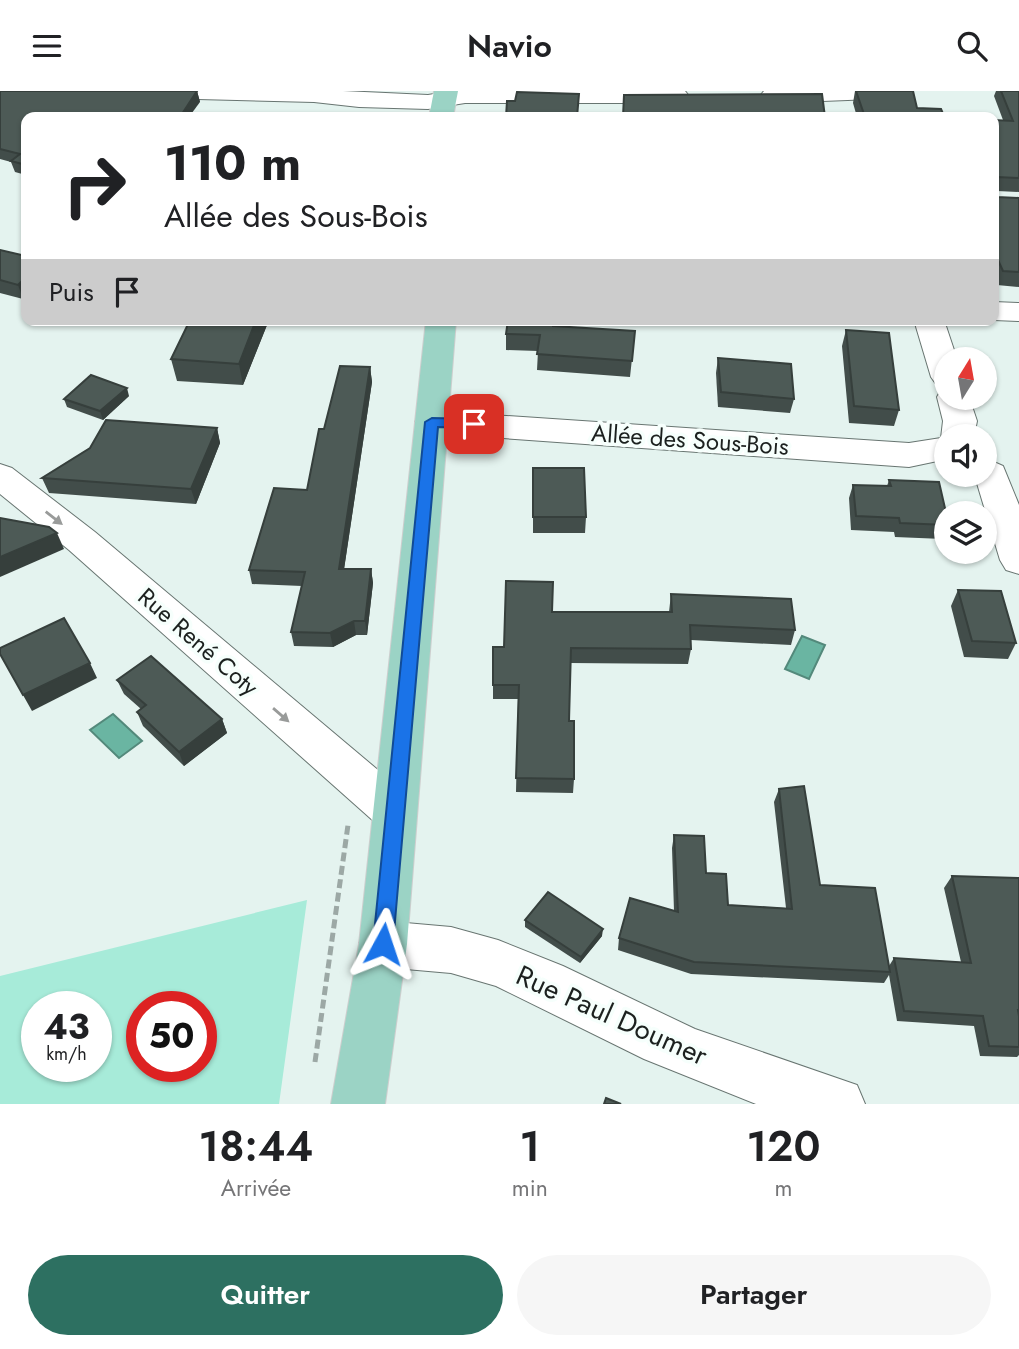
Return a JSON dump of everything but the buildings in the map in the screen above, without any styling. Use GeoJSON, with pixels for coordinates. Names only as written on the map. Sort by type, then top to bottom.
{"type":"FeatureCollection","features":[{"type":"Feature","properties":{"kind":"main road"},"geometry":{"type":"LineString","coordinates":[[358,1104],[383,944],[440,327]]}},
{"type":"Feature","properties":{"kind":"street"},"geometry":{"type":"LineString","coordinates":[[159,91],[455,104],[705,96]]}},
{"type":"Feature","properties":{"kind":"street"},"geometry":{"type":"LineString","coordinates":[[745,96],[898,91]]}},
{"type":"Feature","properties":{"kind":"street"},"geometry":{"type":"LineString","coordinates":[[999,311],[1019,312]]}},
{"type":"Feature","properties":{"kind":"street"},"geometry":{"type":"LineString","coordinates":[[931,326],[938,347]]}},
{"type":"Feature","properties":{"kind":"street","name":"Allée des Sous-Bois"},"geometry":{"type":"LineString","coordinates":[[432,422],[909,455],[934,450]]}},
{"type":"Feature","properties":{"kind":"street","name":"Rue René Coty"},"geometry":{"type":"LineString","coordinates":[[0,476],[82,541],[394,811]]}},
{"type":"Feature","properties":{"kind":"street"},"geometry":{"type":"LineString","coordinates":[[995,487],[1019,561]]}},
{"type":"Feature","properties":{"kind":"street","name":"Rue Paul Doumer"},"geometry":{"type":"LineString","coordinates":[[383,944],[418,945],[449,950],[507,967],[664,1042],[758,1079],[838,1104]]}},
{"type":"Feature","properties":{"kind":"shaded area"},"geometry":{"type":"Polygon","coordinates":[[[802,636],[825,645],[809,679],[785,669],[802,636]]]}},
{"type":"Feature","properties":{"kind":"shaded area"},"geometry":{"type":"Polygon","coordinates":[[[113,714],[142,741],[119,758],[90,730],[113,714]]]}},
{"type":"Feature","properties":{"kind":"shaded area"},"geometry":{"type":"Polygon","coordinates":[[[307,900],[279,1104],[0,1104],[0,976],[307,900]]]}},
{"type":"Feature","properties":{"kind":"route"},"geometry":{"type":"LineString","coordinates":[[383,944],[432,422],[474,424]]}}]}
